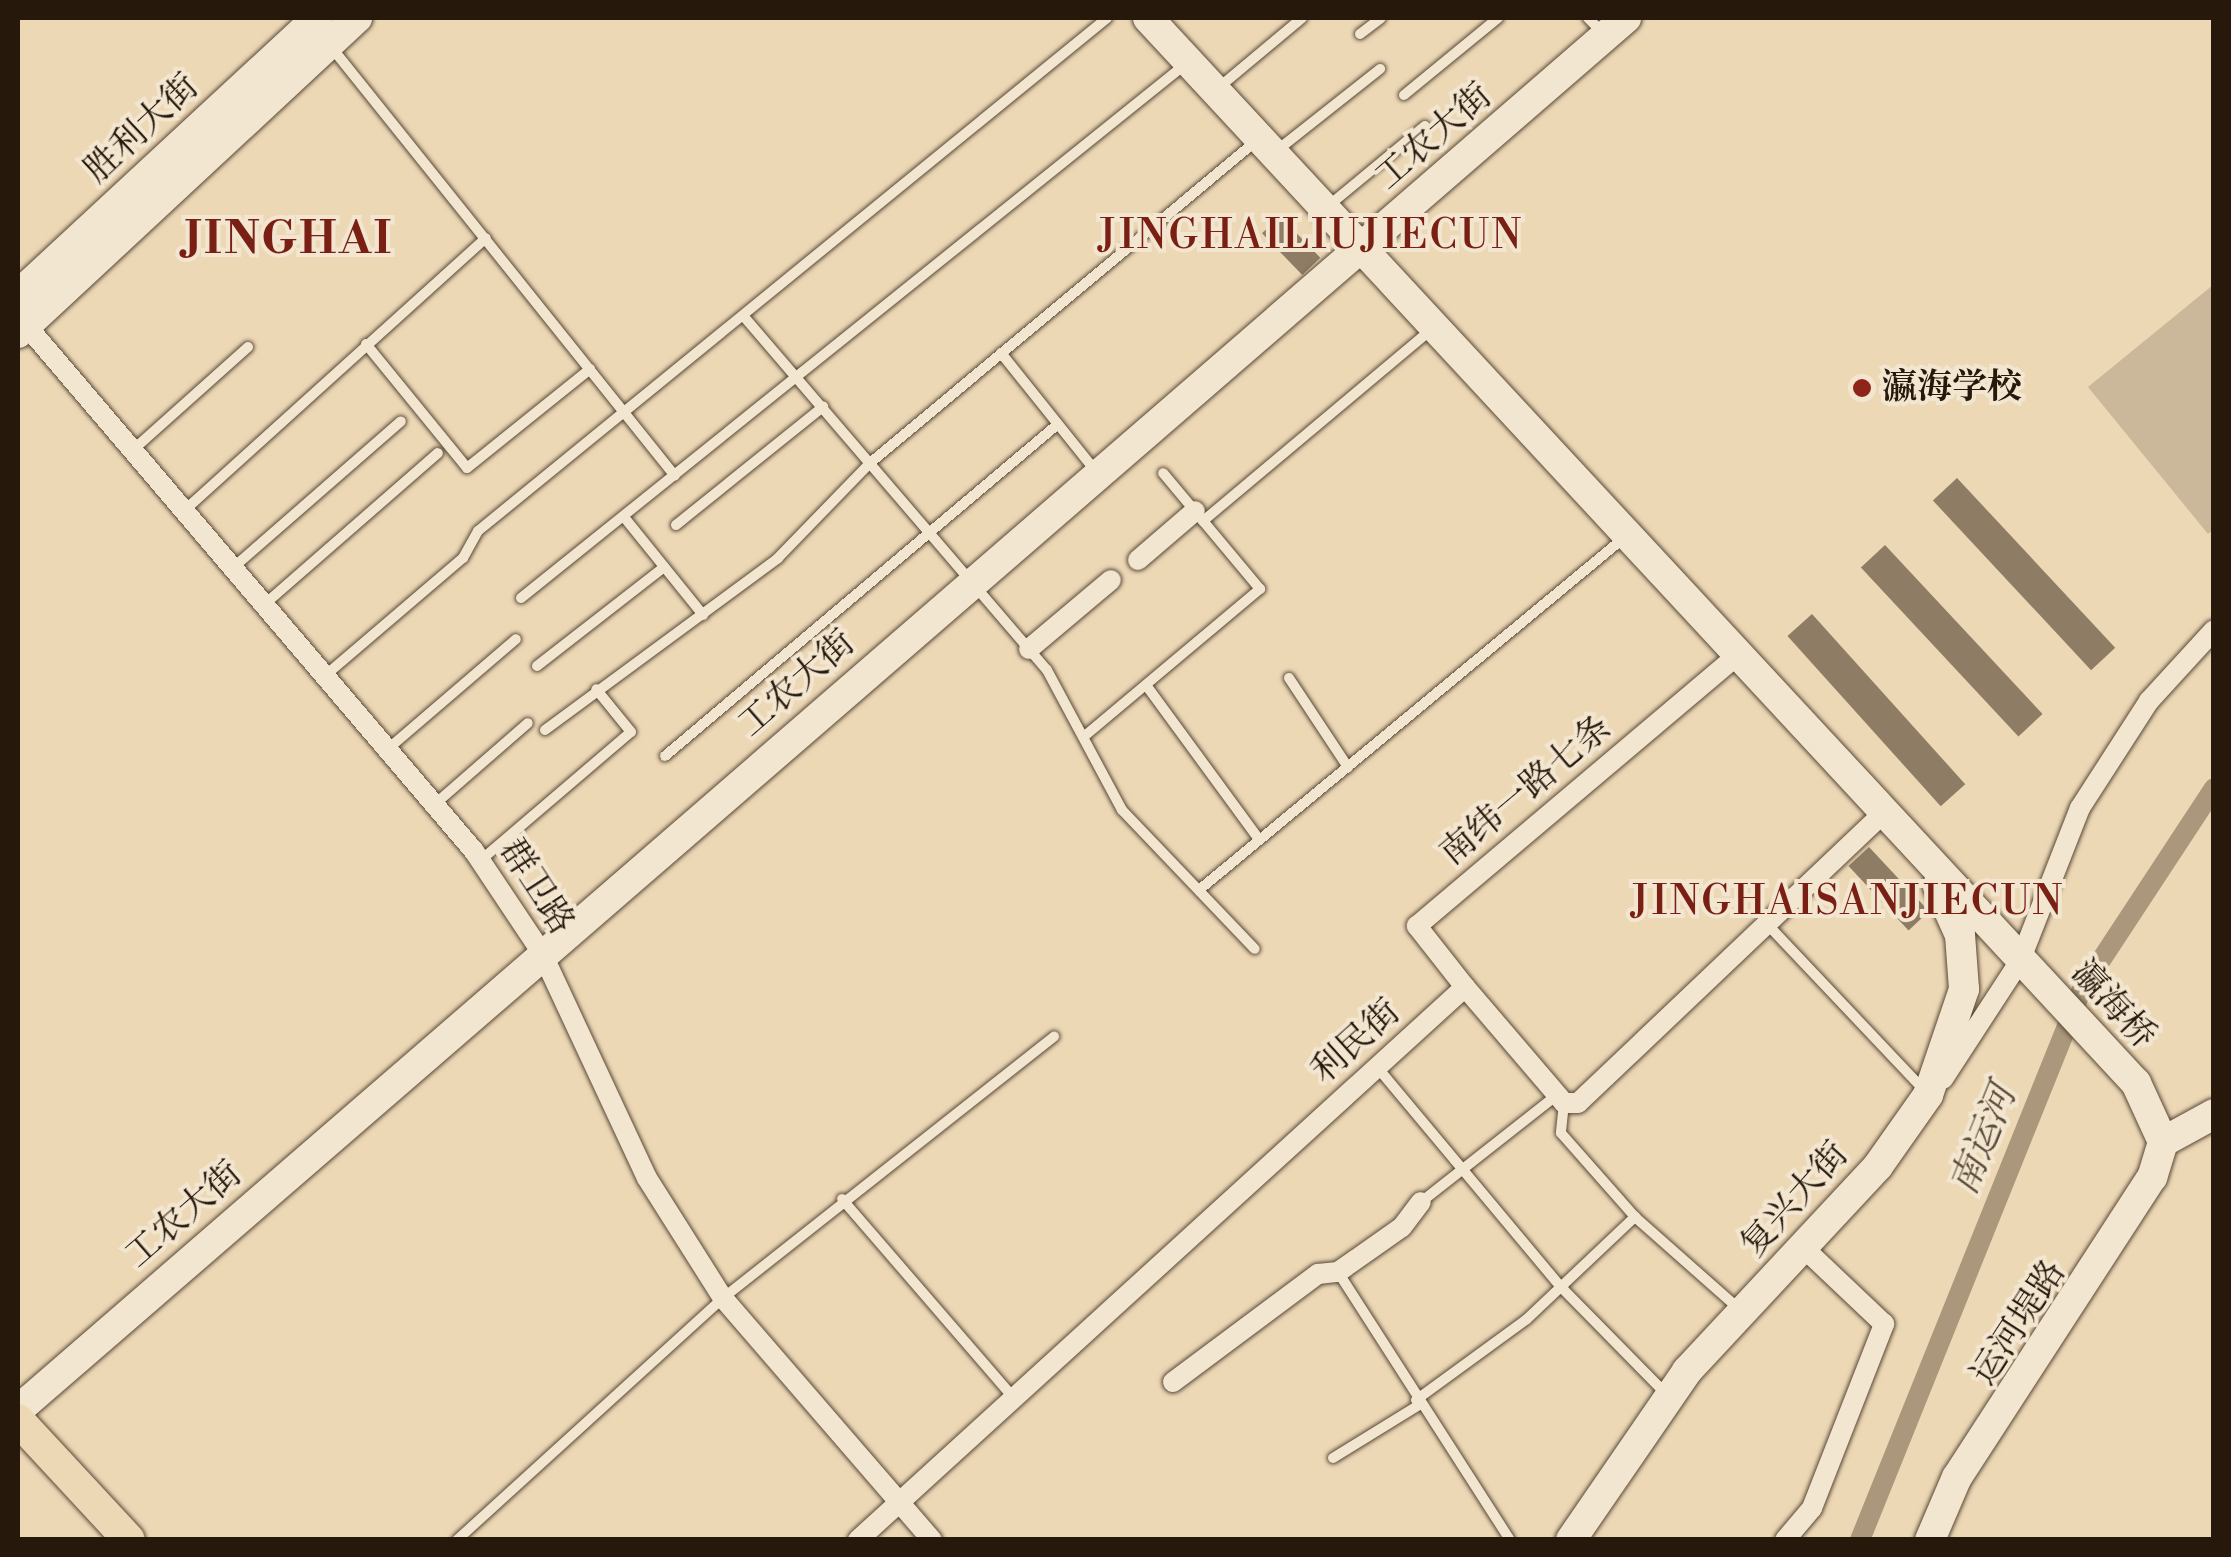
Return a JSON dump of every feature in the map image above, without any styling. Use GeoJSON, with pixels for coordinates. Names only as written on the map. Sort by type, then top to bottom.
{"type":"FeatureCollection","features":[{"type":"Feature","properties":{"kind":"main road"},"geometry":{"type":"LineString","coordinates":[[18,1420],[129,1540]]}},
{"type":"Feature","properties":{"kind":"main road"},"geometry":{"type":"LineString","coordinates":[[18,1445],[106,1540]]}},
{"type":"Feature","properties":{"kind":"street"},"geometry":{"type":"LineString","coordinates":[[20,324],[323,31],[357,18]]}},
{"type":"Feature","properties":{"kind":"street","name":"瀛海桥"},"geometry":{"type":"LineString","coordinates":[[1159,21],[1189,61],[1931,869],[2136,1083],[2163,1142]]}},
{"type":"Feature","properties":{"kind":"street","name":"工农大街"},"geometry":{"type":"LineString","coordinates":[[18,1410],[1364,248],[1607,24]]}},
{"type":"Feature","properties":{"kind":"street","name":"胜利大街"},"geometry":{"type":"LineString","coordinates":[[18,295],[323,31]]}},
{"type":"Feature","properties":{"kind":"street","name":"群卫路"},"geometry":{"type":"LineString","coordinates":[[20,324],[186,509],[480,860],[542,954],[647,1178],[723,1298],[932,1540]]}},
{"type":"Feature","properties":{"kind":"street"},"geometry":{"type":"LineString","coordinates":[[1138,560],[1199,516]]}},
{"type":"Feature","properties":{"kind":"street"},"geometry":{"type":"LineString","coordinates":[[1029,650],[1111,580]]}},
{"type":"Feature","properties":{"kind":"street"},"geometry":{"type":"LineString","coordinates":[[1928,1094],[2028,969],[2080,808],[2149,701],[2214,630]]}},
{"type":"Feature","properties":{"kind":"street","name":"南纬一路七条"},"geometry":{"type":"LineString","coordinates":[[1465,986],[1416,926],[1737,656]]}},
{"type":"Feature","properties":{"kind":"street"},"geometry":{"type":"LineString","coordinates":[[1465,986],[1561,1099],[1578,1103],[1882,815]]}},
{"type":"Feature","properties":{"kind":"street","name":"复兴大街"},"geometry":{"type":"LineString","coordinates":[[1571,1540],[1618,1484],[1668,1396],[1803,1247],[1928,1094],[1964,989],[1960,935],[1931,869]]}},
{"type":"Feature","properties":{"kind":"street","name":"利民街"},"geometry":{"type":"LineString","coordinates":[[858,1540],[1465,986]]}},
{"type":"Feature","properties":{"kind":"street"},"geometry":{"type":"LineString","coordinates":[[2163,1142],[2214,1114]]}},
{"type":"Feature","properties":{"kind":"street","name":"运河堤路"},"geometry":{"type":"LineString","coordinates":[[1930,1540],[1957,1477],[2092,1280],[2163,1142]]}},
{"type":"Feature","properties":{"kind":"street"},"geometry":{"type":"LineString","coordinates":[[1173,1382],[1318,1274],[1338,1272],[1402,1227],[1421,1202]]}},
{"type":"Feature","properties":{"kind":"street"},"geometry":{"type":"LineString","coordinates":[[1784,1540],[1812,1508],[1884,1324],[1803,1247]]}},
{"type":"Feature","properties":{"kind":"lane"},"geometry":{"type":"LineString","coordinates":[[327,674],[463,558],[478,530],[627,416],[1107,18]]}},
{"type":"Feature","properties":{"kind":"lane"},"geometry":{"type":"LineString","coordinates":[[1216,90],[1302,18]]}},
{"type":"Feature","properties":{"kind":"lane"},"geometry":{"type":"LineString","coordinates":[[1360,34],[1381,18]]}},
{"type":"Feature","properties":{"kind":"lane"},"geometry":{"type":"LineString","coordinates":[[1404,95],[1498,18]]}},
{"type":"Feature","properties":{"kind":"lane"},"geometry":{"type":"LineString","coordinates":[[323,31],[675,476]]}},
{"type":"Feature","properties":{"kind":"lane"},"geometry":{"type":"LineString","coordinates":[[521,598],[1189,61]]}},
{"type":"Feature","properties":{"kind":"lane"},"geometry":{"type":"LineString","coordinates":[[545,730],[596,688],[778,558],[870,463],[1001,353],[1268,145],[1380,69]]}},
{"type":"Feature","properties":{"kind":"lane"},"geometry":{"type":"LineString","coordinates":[[1326,208],[1425,126]]}},
{"type":"Feature","properties":{"kind":"lane"},"geometry":{"type":"LineString","coordinates":[[186,509],[486,238]]}},
{"type":"Feature","properties":{"kind":"lane"},"geometry":{"type":"LineString","coordinates":[[746,319],[969,586],[1029,650],[1087,734],[1122,810],[1255,949]]}},
{"type":"Feature","properties":{"kind":"lane"},"geometry":{"type":"LineString","coordinates":[[1199,516],[1436,326]]}},
{"type":"Feature","properties":{"kind":"lane"},"geometry":{"type":"LineString","coordinates":[[366,344],[466,468],[590,369]]}},
{"type":"Feature","properties":{"kind":"lane"},"geometry":{"type":"LineString","coordinates":[[134,449],[248,347]]}},
{"type":"Feature","properties":{"kind":"lane"},"geometry":{"type":"LineString","coordinates":[[1001,353],[1098,475]]}},
{"type":"Feature","properties":{"kind":"lane"},"geometry":{"type":"LineString","coordinates":[[676,525],[823,407]]}},
{"type":"Feature","properties":{"kind":"lane"},"geometry":{"type":"LineString","coordinates":[[234,566],[401,421]]}},
{"type":"Feature","properties":{"kind":"lane"},"geometry":{"type":"LineString","coordinates":[[665,756],[1058,424]]}},
{"type":"Feature","properties":{"kind":"lane"},"geometry":{"type":"LineString","coordinates":[[266,603],[438,454]]}},
{"type":"Feature","properties":{"kind":"lane"},"geometry":{"type":"LineString","coordinates":[[1087,734],[1260,590],[1162,473]]}},
{"type":"Feature","properties":{"kind":"lane"},"geometry":{"type":"LineString","coordinates":[[624,516],[703,615]]}},
{"type":"Feature","properties":{"kind":"lane"},"geometry":{"type":"LineString","coordinates":[[1198,890],[1627,536]]}},
{"type":"Feature","properties":{"kind":"lane"},"geometry":{"type":"LineString","coordinates":[[537,666],[664,566]]}},
{"type":"Feature","properties":{"kind":"lane"},"geometry":{"type":"LineString","coordinates":[[389,748],[516,639]]}},
{"type":"Feature","properties":{"kind":"lane"},"geometry":{"type":"LineString","coordinates":[[1290,678],[1348,767]]}},
{"type":"Feature","properties":{"kind":"lane"},"geometry":{"type":"LineString","coordinates":[[1146,684],[1258,838]]}},
{"type":"Feature","properties":{"kind":"lane"},"geometry":{"type":"LineString","coordinates":[[480,860],[630,732],[596,688]]}},
{"type":"Feature","properties":{"kind":"lane"},"geometry":{"type":"LineString","coordinates":[[435,804],[528,723]]}},
{"type":"Feature","properties":{"kind":"lane"},"geometry":{"type":"LineString","coordinates":[[1767,924],[1928,1094]]}},
{"type":"Feature","properties":{"kind":"lane"},"geometry":{"type":"LineString","coordinates":[[456,1540],[723,1298],[842,1200],[1054,1038]]}},
{"type":"Feature","properties":{"kind":"lane"},"geometry":{"type":"LineString","coordinates":[[1377,1067],[1561,1286],[1668,1396]]}},
{"type":"Feature","properties":{"kind":"lane"},"geometry":{"type":"LineString","coordinates":[[1421,1202],[1458,1168],[1561,1099]]}},
{"type":"Feature","properties":{"kind":"lane"},"geometry":{"type":"LineString","coordinates":[[1561,1099],[1561,1133],[1635,1217],[1743,1313]]}},
{"type":"Feature","properties":{"kind":"lane"},"geometry":{"type":"LineString","coordinates":[[842,1200],[1014,1398]]}},
{"type":"Feature","properties":{"kind":"lane"},"geometry":{"type":"LineString","coordinates":[[1333,1458],[1418,1402],[1561,1286],[1635,1217]]}},
{"type":"Feature","properties":{"kind":"lane"},"geometry":{"type":"LineString","coordinates":[[1338,1272],[1510,1540]]}},
{"type":"Feature","properties":{"kind":"shaded area"},"geometry":{"type":"Polygon","coordinates":[[[2213,285],[2214,529],[2208,534],[2088,387],[2213,285]]]}},
{"type":"Feature","properties":{"kind":"building"},"geometry":{"type":"Polygon","coordinates":[[[1280,216],[1320,258],[1302,275],[1262,233],[1280,216]]]}},
{"type":"Feature","properties":{"kind":"building"},"geometry":{"type":"Polygon","coordinates":[[[1957,478],[2115,648],[2091,670],[1933,501],[1957,478]]]}},
{"type":"Feature","properties":{"kind":"building"},"geometry":{"type":"Polygon","coordinates":[[[1885,545],[2043,714],[2018,736],[1861,568],[1885,545]]]}},
{"type":"Feature","properties":{"kind":"building"},"geometry":{"type":"Polygon","coordinates":[[[1812,614],[1965,784],[1941,806],[1787,636],[1812,614]]]}},
{"type":"Feature","properties":{"kind":"building"},"geometry":{"type":"Polygon","coordinates":[[[1869,847],[1929,911],[1909,930],[1849,866],[1869,847]]]}},
{"type":"Feature","properties":{"kind":"waterway","name":"南运河"},"geometry":{"type":"LineString","coordinates":[[1860,1540],[2082,989],[2214,788]]}},
{"type":"Feature","properties":{"kind":"place","name":"瀛海学校"},"geometry":{"type":"Point","coordinates":[1862,388]}},
{"type":"Feature","properties":{"kind":"district","name":"JINGHAILIUJIECUN"},"geometry":{"type":"Point","coordinates":[1311,236]}},
{"type":"Feature","properties":{"kind":"district","name":"JINGHAI"},"geometry":{"type":"Point","coordinates":[289,240]}},
{"type":"Feature","properties":{"kind":"district","name":"JINGHAISANJIECUN"},"geometry":{"type":"Point","coordinates":[1848,902]}}]}
